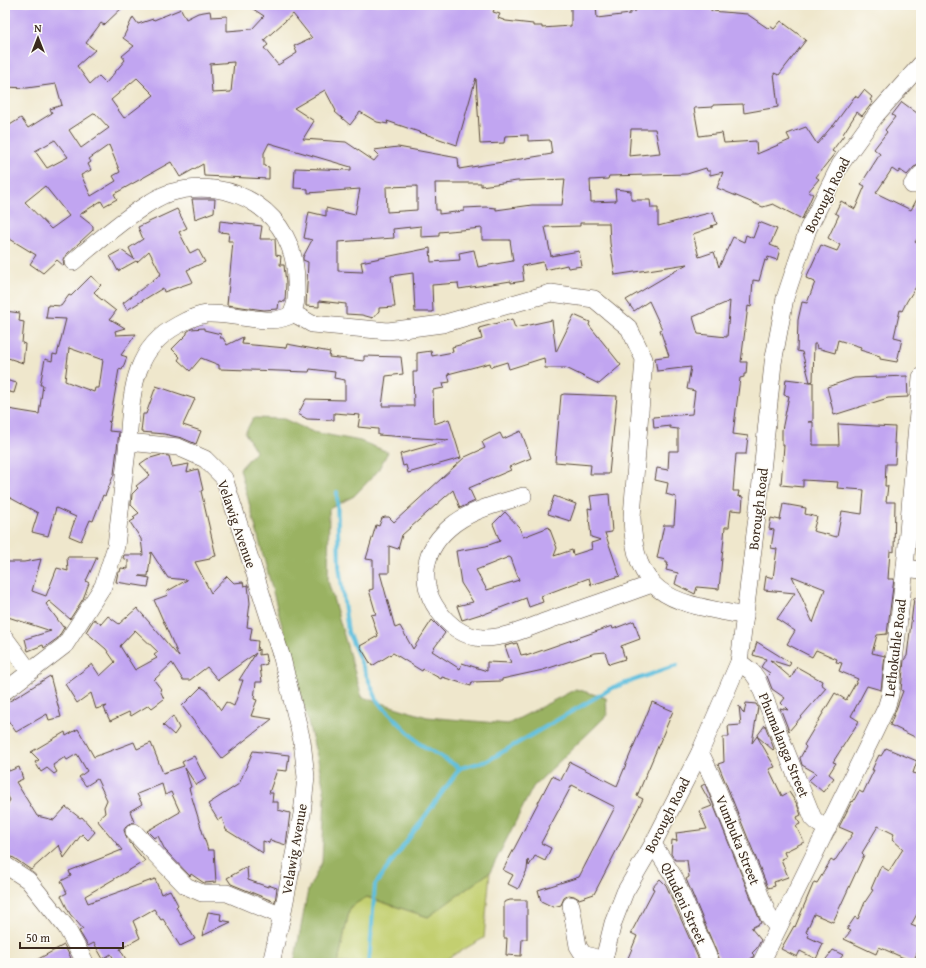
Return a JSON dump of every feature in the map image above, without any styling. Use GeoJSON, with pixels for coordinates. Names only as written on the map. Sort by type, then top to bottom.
{"type":"FeatureCollection","features":[{"type":"Feature","properties":{"kind":"street","name":"Borough Road"},"geometry":{"type":"LineString","coordinates":[[603,961],[613,923],[626,892],[653,844],[700,752],[739,662],[760,501],[773,363],[785,298],[808,229],[840,165],[876,115],[921,64]]}},
{"type":"Feature","properties":{"kind":"street"},"geometry":{"type":"LineString","coordinates":[[5,691],[52,658],[65,645],[103,586],[116,546],[132,397],[140,363],[152,345],[168,330],[190,318],[206,314],[224,314],[272,320],[289,316],[293,313],[296,307],[296,274],[291,250],[284,233],[273,217],[258,205],[241,196],[224,190],[183,190],[157,198],[110,230],[73,262]]}},
{"type":"Feature","properties":{"kind":"street"},"geometry":{"type":"LineString","coordinates":[[293,313],[312,324],[388,331],[442,324],[551,292],[594,299],[629,328],[644,359],[632,517],[633,538],[639,560],[652,584],[664,595],[687,604],[745,616]]}},
{"type":"Feature","properties":{"kind":"street","name":"Lethokuhle Road"},"geometry":{"type":"LineString","coordinates":[[761,963],[886,708],[890,695],[913,569],[921,376]]}},
{"type":"Feature","properties":{"kind":"street","name":"Velawig Avenue"},"geometry":{"type":"LineString","coordinates":[[128,442],[178,447],[205,459],[224,478],[282,658],[302,741],[306,777],[302,814],[271,963]]}},
{"type":"Feature","properties":{"kind":"street"},"geometry":{"type":"LineString","coordinates":[[523,496],[462,518],[448,528],[438,540],[430,554],[426,570],[426,588],[431,601],[439,613],[454,628],[468,635],[481,638],[493,637],[518,631],[652,584]]}},
{"type":"Feature","properties":{"kind":"street"},"geometry":{"type":"LineString","coordinates":[[5,638],[30,672]]}},
{"type":"Feature","properties":{"kind":"street","name":"Phumalanga Street"},"geometry":{"type":"LineString","coordinates":[[739,662],[752,672],[757,679],[813,818],[819,824],[828,828]]}},
{"type":"Feature","properties":{"kind":"street","name":"Vumbuka Street"},"geometry":{"type":"LineString","coordinates":[[700,752],[714,781],[769,917],[779,926]]}},
{"type":"Feature","properties":{"kind":"street"},"geometry":{"type":"LineString","coordinates":[[134,832],[186,886],[202,893],[227,893],[282,916]]}},
{"type":"Feature","properties":{"kind":"street","name":"Qhudeni Street"},"geometry":{"type":"LineString","coordinates":[[653,844],[674,877],[710,963]]}},
{"type":"Feature","properties":{"kind":"street"},"geometry":{"type":"LineString","coordinates":[[5,865],[28,880],[66,927],[84,960]]}},
{"type":"Feature","properties":{"kind":"street"},"geometry":{"type":"LineString","coordinates":[[571,905],[578,946],[584,954],[603,961]]}},
{"type":"Feature","properties":{"kind":"green space"},"geometry":{"type":"Polygon","coordinates":[[[253,418],[284,419],[313,432],[360,441],[388,452],[377,472],[354,496],[329,509],[328,581],[362,697],[427,717],[508,724],[576,689],[606,698],[607,715],[533,787],[490,872],[428,917],[367,897],[350,907],[338,963],[294,963],[308,890],[322,862],[325,795],[318,760],[240,469],[256,451],[245,433],[253,418]]]}},
{"type":"Feature","properties":{"kind":"green space"},"geometry":{"type":"Polygon","coordinates":[[[490,872],[484,938],[448,958],[447,963],[338,963],[350,907],[366,897],[428,917],[490,872]]]}},
{"type":"Feature","properties":{"kind":"building"},"geometry":{"type":"Polygon","coordinates":[[[5,5],[125,5],[104,25],[101,23],[86,43],[95,50],[77,66],[90,84],[99,76],[106,83],[125,60],[122,56],[134,46],[123,38],[133,17],[138,24],[153,19],[154,20],[181,9],[186,19],[198,13],[210,11],[211,17],[227,16],[227,31],[252,29],[264,16],[247,5],[496,5],[493,12],[500,14],[498,18],[506,21],[533,24],[533,26],[542,26],[542,28],[571,26],[571,5],[596,5],[597,18],[630,14],[630,12],[636,11],[635,5],[712,5],[711,11],[747,14],[769,29],[770,26],[774,29],[781,21],[806,40],[779,75],[774,73],[778,107],[744,113],[743,104],[713,105],[713,107],[694,108],[699,136],[722,133],[724,143],[756,141],[757,154],[790,140],[787,134],[806,127],[817,144],[833,126],[855,96],[858,98],[864,90],[872,97],[870,100],[873,102],[862,116],[857,112],[843,134],[844,135],[832,151],[835,153],[816,177],[819,179],[808,192],[813,194],[802,219],[773,204],[763,207],[717,188],[723,172],[710,175],[710,171],[707,171],[706,168],[687,174],[609,176],[608,179],[590,180],[591,202],[616,201],[615,189],[631,191],[631,200],[650,200],[651,208],[658,208],[658,226],[713,212],[717,224],[711,226],[713,227],[693,234],[699,257],[714,252],[719,267],[733,237],[744,242],[746,235],[753,238],[759,222],[777,229],[770,245],[780,249],[777,260],[768,257],[767,261],[765,260],[759,281],[753,280],[751,307],[748,306],[741,362],[747,362],[746,374],[744,374],[744,377],[740,378],[733,434],[748,436],[746,454],[736,454],[733,491],[739,491],[738,496],[743,497],[742,511],[731,510],[729,527],[725,527],[719,589],[697,587],[695,594],[675,584],[678,573],[666,570],[668,563],[666,563],[666,560],[657,558],[664,525],[674,525],[676,497],[666,494],[668,483],[655,480],[657,468],[668,470],[669,451],[678,451],[678,429],[670,428],[670,426],[654,428],[653,417],[692,414],[695,391],[687,389],[691,367],[657,371],[655,358],[669,356],[660,330],[662,329],[649,301],[634,311],[626,300],[687,264],[615,275],[610,243],[609,223],[580,223],[580,226],[545,227],[551,256],[579,251],[582,266],[568,268],[567,265],[545,270],[543,262],[522,266],[524,281],[511,283],[511,281],[459,289],[458,283],[432,285],[433,312],[415,312],[413,273],[391,276],[395,307],[379,308],[379,311],[373,318],[362,315],[346,314],[346,304],[319,301],[319,307],[306,306],[308,262],[303,260],[303,257],[312,240],[304,238],[309,212],[326,216],[326,208],[355,215],[360,189],[308,193],[308,189],[294,188],[295,168],[351,170],[351,167],[269,143],[264,153],[264,166],[269,167],[269,179],[204,176],[203,164],[180,177],[171,162],[114,194],[117,199],[104,206],[101,201],[79,215],[93,226],[93,230],[66,255],[63,259],[64,266],[57,260],[43,273],[30,264],[36,255],[5,236],[5,128],[21,118],[28,128],[52,113],[50,109],[62,105],[56,84],[27,88],[5,87],[5,5]],[[293,14],[264,40],[268,45],[264,48],[278,65],[297,53],[294,46],[312,38],[293,14]],[[234,62],[210,64],[212,93],[231,92],[234,62]],[[137,78],[111,100],[124,118],[154,95],[137,78]],[[476,78],[457,145],[387,121],[388,124],[377,122],[360,112],[350,125],[335,112],[336,111],[325,90],[294,108],[314,121],[303,139],[346,142],[374,161],[379,155],[374,150],[398,147],[458,158],[459,169],[552,154],[550,140],[528,141],[528,135],[505,136],[504,143],[480,144],[476,78]],[[95,113],[69,130],[81,148],[109,128],[95,113]],[[631,129],[629,156],[660,153],[655,129],[631,129]],[[55,140],[35,151],[47,168],[68,157],[55,140]],[[109,145],[89,159],[91,162],[88,164],[91,170],[81,175],[91,196],[116,181],[113,176],[120,172],[109,145]],[[565,179],[517,181],[481,186],[481,183],[435,183],[436,210],[439,210],[439,214],[464,211],[464,208],[486,207],[496,208],[496,210],[532,205],[562,205],[565,179]],[[45,186],[25,202],[51,229],[69,216],[45,186]],[[417,186],[386,187],[387,212],[417,210],[417,186]],[[421,226],[393,229],[394,238],[338,242],[338,271],[363,272],[361,262],[430,248],[431,262],[460,260],[459,253],[474,250],[478,267],[513,261],[510,240],[482,240],[482,228],[439,232],[439,236],[421,237],[421,226]],[[730,301],[693,317],[698,334],[727,337],[730,301]]]}},
{"type":"Feature","properties":{"kind":"building"},"geometry":{"type":"Polygon","coordinates":[[[902,102],[921,116],[921,164],[914,167],[907,175],[900,170],[898,173],[892,169],[876,193],[911,210],[921,192],[921,234],[915,242],[921,246],[921,279],[902,311],[900,310],[894,337],[902,339],[897,362],[880,359],[880,356],[860,350],[861,347],[838,340],[835,353],[817,348],[816,344],[814,344],[813,381],[810,382],[802,352],[797,351],[798,320],[802,302],[807,303],[815,282],[806,278],[821,245],[837,251],[840,245],[828,238],[839,215],[835,213],[841,201],[855,209],[865,186],[861,184],[880,154],[874,149],[887,132],[885,130],[895,117],[892,115],[902,102]]]}},
{"type":"Feature","properties":{"kind":"building"},"geometry":{"type":"Polygon","coordinates":[[[192,199],[215,199],[214,212],[195,219],[192,199]]]}},
{"type":"Feature","properties":{"kind":"building"},"geometry":{"type":"Polygon","coordinates":[[[177,209],[187,228],[179,232],[190,253],[198,249],[205,262],[187,270],[193,282],[164,292],[163,288],[127,310],[123,303],[161,274],[149,251],[137,262],[136,261],[118,271],[110,256],[121,250],[134,259],[129,248],[143,239],[138,227],[177,209]]]}},
{"type":"Feature","properties":{"kind":"building"},"geometry":{"type":"Polygon","coordinates":[[[220,221],[262,226],[260,239],[275,239],[276,255],[281,256],[280,265],[284,265],[286,283],[285,302],[279,301],[278,309],[264,310],[227,305],[233,241],[228,241],[229,233],[219,232],[220,221]]]}},
{"type":"Feature","properties":{"kind":"building"},"geometry":{"type":"Polygon","coordinates":[[[91,276],[101,285],[94,292],[116,311],[110,319],[125,328],[115,331],[116,335],[136,334],[121,355],[127,357],[122,370],[119,369],[110,422],[108,421],[110,423],[109,431],[119,432],[114,474],[105,496],[103,495],[93,521],[90,520],[81,541],[69,536],[76,517],[56,508],[48,536],[32,532],[38,513],[5,495],[5,417],[7,418],[8,409],[39,414],[43,385],[40,385],[45,359],[52,361],[53,354],[57,355],[66,319],[46,318],[48,305],[61,306],[69,295],[71,296],[91,276]],[[69,348],[65,381],[94,392],[95,388],[99,388],[103,360],[69,348]]]}},
{"type":"Feature","properties":{"kind":"building"},"geometry":{"type":"Polygon","coordinates":[[[5,311],[20,313],[19,321],[24,322],[22,343],[25,344],[23,363],[5,357],[5,311]]]}},
{"type":"Feature","properties":{"kind":"building"},"geometry":{"type":"Polygon","coordinates":[[[574,315],[590,322],[589,325],[621,365],[599,384],[566,368],[545,368],[544,358],[509,369],[507,362],[491,367],[490,363],[448,374],[450,382],[443,383],[444,388],[433,390],[434,424],[449,419],[461,458],[408,473],[406,465],[403,466],[400,454],[449,440],[378,435],[378,429],[358,427],[360,415],[334,413],[334,420],[307,419],[298,414],[306,399],[345,400],[345,380],[334,378],[335,372],[310,369],[309,372],[219,369],[219,365],[201,358],[190,371],[178,360],[180,357],[172,349],[191,329],[204,328],[204,330],[221,334],[220,338],[223,338],[227,345],[243,337],[242,344],[286,348],[287,344],[330,352],[329,357],[364,361],[364,356],[401,357],[403,374],[386,376],[382,406],[414,406],[413,372],[417,372],[417,353],[431,351],[432,356],[453,352],[452,347],[482,339],[479,328],[512,319],[515,328],[552,320],[556,352],[574,315]]]}},
{"type":"Feature","properties":{"kind":"building"},"geometry":{"type":"Polygon","coordinates":[[[907,376],[908,397],[888,398],[834,415],[827,387],[854,378],[907,376]]]}},
{"type":"Feature","properties":{"kind":"building"},"geometry":{"type":"Polygon","coordinates":[[[786,379],[813,382],[813,421],[808,422],[813,422],[813,445],[839,445],[838,424],[895,427],[895,464],[886,464],[885,486],[888,486],[886,502],[895,502],[894,552],[890,551],[888,579],[894,579],[887,634],[877,635],[872,653],[885,656],[881,690],[867,686],[851,716],[859,721],[833,762],[836,763],[829,774],[834,778],[823,792],[809,780],[816,773],[802,765],[800,758],[806,747],[804,745],[835,693],[846,700],[858,679],[839,671],[842,663],[836,662],[837,659],[816,650],[812,657],[787,644],[795,631],[777,619],[795,593],[764,590],[766,576],[773,578],[777,549],[771,548],[774,530],[769,529],[771,518],[780,520],[783,504],[806,508],[805,514],[817,517],[813,531],[837,537],[842,511],[862,514],[864,490],[837,488],[838,482],[803,480],[803,487],[781,485],[784,445],[782,445],[782,430],[789,396],[784,395],[786,379]],[[792,576],[813,623],[825,589],[792,576]]]}},
{"type":"Feature","properties":{"kind":"building"},"geometry":{"type":"Polygon","coordinates":[[[5,380],[17,383],[14,393],[5,391],[5,380]]]}},
{"type":"Feature","properties":{"kind":"building"},"geometry":{"type":"Polygon","coordinates":[[[156,386],[195,399],[183,425],[201,431],[196,444],[182,438],[164,434],[141,432],[143,414],[146,414],[156,386]]]}},
{"type":"Feature","properties":{"kind":"building"},"geometry":{"type":"Polygon","coordinates":[[[561,395],[617,396],[609,474],[590,474],[591,465],[555,462],[561,395]]]}},
{"type":"Feature","properties":{"kind":"building"},"geometry":{"type":"Polygon","coordinates":[[[521,431],[531,458],[509,467],[511,470],[469,488],[475,501],[460,508],[453,490],[402,535],[398,549],[389,546],[389,573],[380,573],[395,628],[400,626],[413,649],[432,620],[445,633],[432,651],[460,669],[462,663],[487,671],[487,662],[511,663],[505,646],[517,643],[521,655],[526,654],[526,656],[612,626],[613,629],[634,621],[640,639],[621,646],[625,659],[609,664],[605,652],[595,653],[543,670],[502,679],[502,681],[472,682],[471,686],[442,677],[441,679],[423,669],[422,671],[393,653],[372,666],[360,646],[378,636],[371,615],[376,614],[369,590],[373,589],[373,560],[366,559],[376,525],[379,526],[382,518],[385,517],[389,517],[394,522],[465,457],[485,448],[482,442],[500,433],[503,439],[521,431]]]}},
{"type":"Feature","properties":{"kind":"building"},"geometry":{"type":"Polygon","coordinates":[[[161,455],[169,456],[172,467],[189,464],[187,472],[198,469],[203,490],[201,491],[216,556],[210,557],[210,559],[195,562],[211,593],[227,576],[234,583],[243,582],[244,586],[248,585],[250,603],[247,627],[252,628],[250,640],[258,641],[257,651],[259,649],[259,655],[265,654],[267,664],[260,666],[262,682],[256,682],[254,699],[257,700],[251,716],[272,719],[222,758],[182,706],[201,687],[206,690],[221,710],[226,702],[234,706],[243,680],[239,680],[256,653],[218,680],[207,667],[190,680],[183,680],[172,663],[154,680],[161,689],[160,690],[164,699],[152,708],[149,705],[131,716],[129,712],[110,721],[104,708],[107,706],[96,709],[91,693],[77,703],[65,684],[92,664],[100,676],[115,662],[106,649],[86,632],[94,619],[101,624],[108,616],[119,624],[137,608],[179,657],[154,600],[168,595],[166,592],[187,580],[168,578],[151,552],[148,576],[139,576],[150,578],[148,587],[116,582],[118,572],[120,572],[121,568],[128,569],[128,560],[123,558],[124,555],[143,555],[141,539],[130,522],[135,519],[133,517],[139,513],[131,505],[132,494],[138,488],[136,486],[150,475],[140,464],[147,459],[161,455]],[[135,630],[120,646],[135,670],[157,658],[154,655],[158,652],[135,630]]]}},
{"type":"Feature","properties":{"kind":"building"},"geometry":{"type":"Polygon","coordinates":[[[609,494],[612,532],[605,533],[620,576],[591,585],[589,578],[541,596],[543,602],[529,607],[526,598],[482,615],[481,614],[462,620],[457,606],[473,602],[461,583],[456,551],[486,546],[500,541],[493,524],[505,512],[519,527],[523,537],[549,527],[557,548],[554,556],[572,550],[573,555],[592,549],[591,543],[601,540],[591,537],[588,508],[592,509],[590,496],[609,494]],[[509,557],[476,570],[487,590],[519,580],[511,558],[509,557]]]}},
{"type":"Feature","properties":{"kind":"building"},"geometry":{"type":"Polygon","coordinates":[[[554,496],[576,504],[570,521],[548,514],[554,496]]]}},
{"type":"Feature","properties":{"kind":"building"},"geometry":{"type":"Polygon","coordinates":[[[67,557],[97,557],[86,581],[89,583],[83,599],[70,619],[49,601],[46,604],[63,627],[65,626],[58,638],[44,648],[43,645],[28,651],[25,639],[51,631],[8,617],[9,613],[5,613],[5,562],[24,562],[41,559],[32,591],[46,596],[57,568],[68,571],[67,557]]]}},
{"type":"Feature","properties":{"kind":"building"},"geometry":{"type":"Polygon","coordinates":[[[914,598],[921,598],[921,740],[890,725],[903,691],[901,690],[904,660],[907,656],[914,598]]]}},
{"type":"Feature","properties":{"kind":"building"},"geometry":{"type":"Polygon","coordinates":[[[757,642],[791,663],[789,666],[770,660],[791,678],[797,667],[822,681],[821,684],[826,688],[789,731],[780,708],[788,710],[781,703],[785,698],[772,689],[767,676],[770,673],[761,667],[766,659],[753,655],[757,642]]]}},
{"type":"Feature","properties":{"kind":"building"},"geometry":{"type":"Polygon","coordinates":[[[50,676],[61,717],[49,720],[47,714],[16,732],[5,716],[5,704],[50,676]]]}},
{"type":"Feature","properties":{"kind":"building"},"geometry":{"type":"Polygon","coordinates":[[[652,702],[673,711],[637,796],[643,799],[594,894],[579,899],[569,895],[564,898],[561,905],[553,907],[541,901],[538,890],[579,877],[615,807],[572,785],[541,843],[551,848],[545,861],[535,856],[529,866],[528,860],[527,870],[518,889],[508,884],[513,875],[503,870],[552,776],[561,780],[570,762],[617,786],[652,702]]]}},
{"type":"Feature","properties":{"kind":"building"},"geometry":{"type":"Polygon","coordinates":[[[746,703],[756,704],[758,707],[752,743],[757,736],[775,767],[769,769],[782,796],[789,792],[797,804],[801,815],[797,817],[800,824],[796,826],[804,842],[784,852],[786,857],[781,859],[788,877],[774,882],[775,886],[768,888],[718,764],[724,762],[723,737],[729,737],[728,726],[741,725],[739,706],[744,714],[746,703]]]}},
{"type":"Feature","properties":{"kind":"building"},"geometry":{"type":"Polygon","coordinates":[[[173,716],[179,728],[174,735],[163,725],[173,716]]]}},
{"type":"Feature","properties":{"kind":"building"},"geometry":{"type":"Polygon","coordinates":[[[765,725],[774,749],[773,750],[757,736],[765,725]]]}},
{"type":"Feature","properties":{"kind":"building"},"geometry":{"type":"Polygon","coordinates":[[[78,729],[94,757],[134,742],[137,749],[151,743],[163,773],[184,766],[182,762],[194,756],[206,779],[196,785],[185,768],[191,787],[189,788],[208,850],[214,850],[216,882],[204,883],[191,874],[190,876],[165,850],[158,836],[154,838],[147,831],[180,812],[171,792],[165,795],[162,784],[137,794],[142,804],[130,811],[134,822],[127,825],[124,830],[127,839],[145,861],[85,896],[88,903],[155,879],[161,894],[170,890],[178,905],[176,907],[195,939],[180,946],[163,919],[161,920],[154,909],[133,921],[140,938],[120,949],[128,963],[116,963],[111,954],[103,959],[94,943],[88,946],[79,931],[83,929],[70,914],[61,896],[67,893],[61,881],[71,876],[69,871],[122,850],[97,820],[105,813],[104,807],[107,800],[97,779],[86,786],[79,777],[87,771],[77,754],[67,760],[65,757],[53,765],[57,772],[54,774],[47,768],[41,772],[35,762],[39,760],[31,752],[65,732],[66,736],[78,729]]]}},
{"type":"Feature","properties":{"kind":"building"},"geometry":{"type":"Polygon","coordinates":[[[886,748],[917,761],[913,773],[921,775],[921,907],[911,925],[921,929],[921,944],[913,962],[879,947],[876,954],[844,939],[851,931],[847,929],[855,917],[858,919],[865,902],[873,890],[871,889],[881,866],[889,871],[903,849],[892,839],[894,834],[878,826],[862,853],[864,855],[833,922],[814,914],[806,932],[809,935],[808,937],[823,944],[816,959],[800,951],[797,957],[781,949],[794,926],[795,927],[814,882],[817,883],[831,860],[834,862],[853,833],[839,827],[852,801],[853,802],[859,791],[863,793],[874,770],[872,770],[879,755],[881,756],[886,748]]]}},
{"type":"Feature","properties":{"kind":"building"},"geometry":{"type":"Polygon","coordinates":[[[253,751],[289,755],[287,771],[277,770],[269,793],[273,793],[272,802],[278,802],[278,810],[290,813],[286,845],[270,840],[269,843],[263,841],[263,853],[226,830],[222,818],[218,820],[208,804],[239,784],[253,751]]]}},
{"type":"Feature","properties":{"kind":"building"},"geometry":{"type":"Polygon","coordinates":[[[5,764],[9,771],[19,767],[23,779],[16,782],[37,816],[54,820],[66,807],[80,818],[82,817],[95,832],[88,840],[82,834],[64,858],[59,845],[31,870],[14,858],[5,855],[5,808],[10,800],[5,791],[5,764]]]}},
{"type":"Feature","properties":{"kind":"building"},"geometry":{"type":"Polygon","coordinates":[[[705,784],[761,923],[751,928],[761,940],[757,948],[752,953],[754,955],[753,957],[745,963],[721,963],[686,879],[689,877],[687,860],[675,860],[671,854],[672,840],[677,841],[676,833],[707,829],[699,811],[712,806],[701,786],[705,784]]]}},
{"type":"Feature","properties":{"kind":"building"},"geometry":{"type":"Polygon","coordinates":[[[247,867],[248,880],[268,887],[268,885],[277,888],[275,902],[231,884],[227,878],[247,867]]]}},
{"type":"Feature","properties":{"kind":"building"},"geometry":{"type":"Polygon","coordinates":[[[660,879],[666,885],[699,960],[696,963],[626,963],[637,936],[631,933],[654,889],[652,888],[660,879]]]}},
{"type":"Feature","properties":{"kind":"building"},"geometry":{"type":"Polygon","coordinates":[[[510,900],[527,900],[527,939],[522,939],[521,956],[506,955],[507,938],[504,938],[504,902],[510,900]]]}},
{"type":"Feature","properties":{"kind":"building"},"geometry":{"type":"Polygon","coordinates":[[[208,912],[221,914],[220,920],[231,922],[202,936],[208,912]]]}},
{"type":"Feature","properties":{"kind":"building"},"geometry":{"type":"Polygon","coordinates":[[[64,945],[71,958],[62,963],[31,963],[64,945]]]}},
{"type":"Feature","properties":{"kind":"building"},"geometry":{"type":"Polygon","coordinates":[[[833,950],[843,955],[837,963],[823,963],[833,950]]]}},
{"type":"Feature","properties":{"kind":"waterway"},"geometry":{"type":"LineString","coordinates":[[337,492],[339,565],[348,632],[378,702],[420,744],[460,768],[375,885],[369,963]]}},
{"type":"Feature","properties":{"kind":"waterway"},"geometry":{"type":"LineString","coordinates":[[460,768],[487,761],[612,688],[677,665]]}}]}
